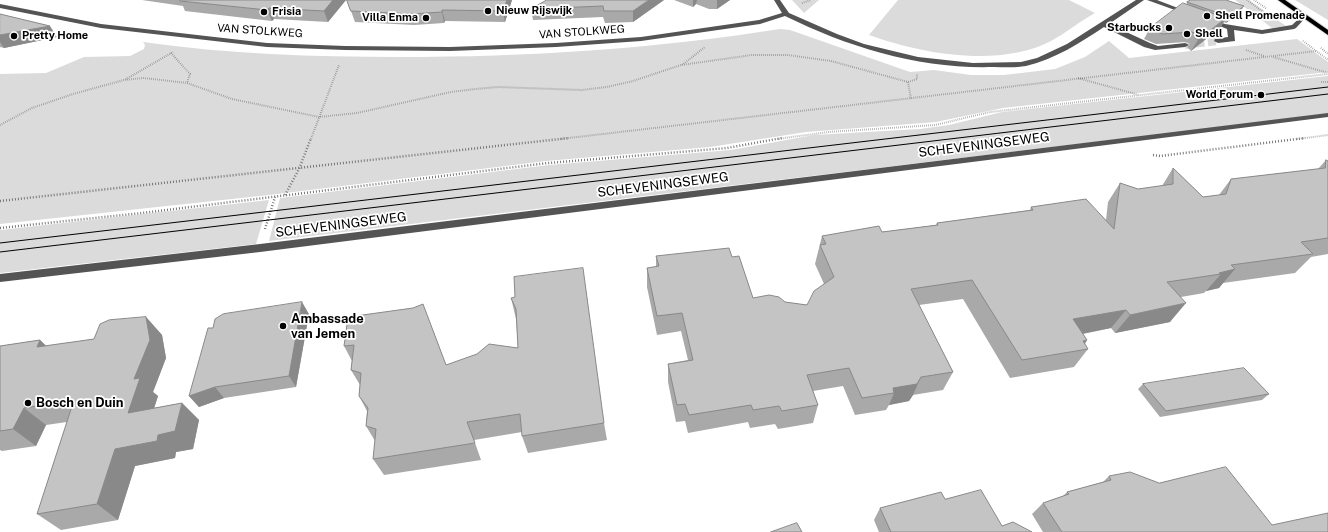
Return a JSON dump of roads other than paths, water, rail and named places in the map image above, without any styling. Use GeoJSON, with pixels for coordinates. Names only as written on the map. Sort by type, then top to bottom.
{"type":"FeatureCollection","features":[{"type":"Feature","properties":{"kind":"main road"},"geometry":{"type":"LineString","coordinates":[[1281,0],[1328,32]]}},
{"type":"Feature","properties":{"kind":"street"},"geometry":{"type":"LineString","coordinates":[[777,0],[786,14],[813,28],[919,60],[982,66],[1024,64],[1066,47],[1141,0]]}},
{"type":"Feature","properties":{"kind":"street"},"geometry":{"type":"LineString","coordinates":[[1150,0],[1194,15]]}},
{"type":"Feature","properties":{"kind":"street","name":"VAN STOLKWEG"},"geometry":{"type":"LineString","coordinates":[[0,6],[109,27],[267,45],[345,48],[464,48],[556,45],[641,39],[760,22],[786,14]]}},
{"type":"Feature","properties":{"kind":"street"},"geometry":{"type":"LineString","coordinates":[[1202,18],[1230,27],[1262,32],[1294,27],[1304,16]]}},
{"type":"Feature","properties":{"kind":"street"},"geometry":{"type":"LineString","coordinates":[[1104,24],[1158,48],[1184,45]]}},
{"type":"Feature","properties":{"kind":"street"},"geometry":{"type":"LineString","coordinates":[[1218,41],[1232,39],[1230,27]]}},
{"type":"Feature","properties":{"kind":"street","name":"SCHEVENINGSEWEG"},"geometry":{"type":"LineString","coordinates":[[0,278],[284,245],[1328,116]]}},
{"type":"Feature","properties":{"kind":"tunnel"},"geometry":{"type":"LineString","coordinates":[[1185,45],[1218,41]]}},
{"type":"Feature","properties":{"kind":"tram line"},"geometry":{"type":"LineString","coordinates":[[0,243],[1328,87]]}},
{"type":"Feature","properties":{"kind":"tram line"},"geometry":{"type":"LineString","coordinates":[[0,252],[1328,94]]}},
{"type":"Feature","properties":{"kind":"place","name":"Nieuw Rijswijk"},"geometry":{"type":"Point","coordinates":[488,11]}},
{"type":"Feature","properties":{"kind":"place","name":"Frisia"},"geometry":{"type":"Point","coordinates":[264,12]}},
{"type":"Feature","properties":{"kind":"place","name":"Shell Promenade"},"geometry":{"type":"Point","coordinates":[1207,16]}},
{"type":"Feature","properties":{"kind":"place","name":"Villa Enma"},"geometry":{"type":"Point","coordinates":[426,18]}},
{"type":"Feature","properties":{"kind":"place","name":"Starbucks"},"geometry":{"type":"Point","coordinates":[1169,28]}},
{"type":"Feature","properties":{"kind":"place","name":"Shell"},"geometry":{"type":"Point","coordinates":[1187,34]}},
{"type":"Feature","properties":{"kind":"place","name":"Pretty Home"},"geometry":{"type":"Point","coordinates":[14,36]}},
{"type":"Feature","properties":{"kind":"place","name":"World Forum"},"geometry":{"type":"Point","coordinates":[1261,95]}},
{"type":"Feature","properties":{"kind":"place","name":"Ambassade van Jemen"},"geometry":{"type":"Point","coordinates":[283,326]}},
{"type":"Feature","properties":{"kind":"place","name":"Bosch en Duin"},"geometry":{"type":"Point","coordinates":[28,403]}}]}
